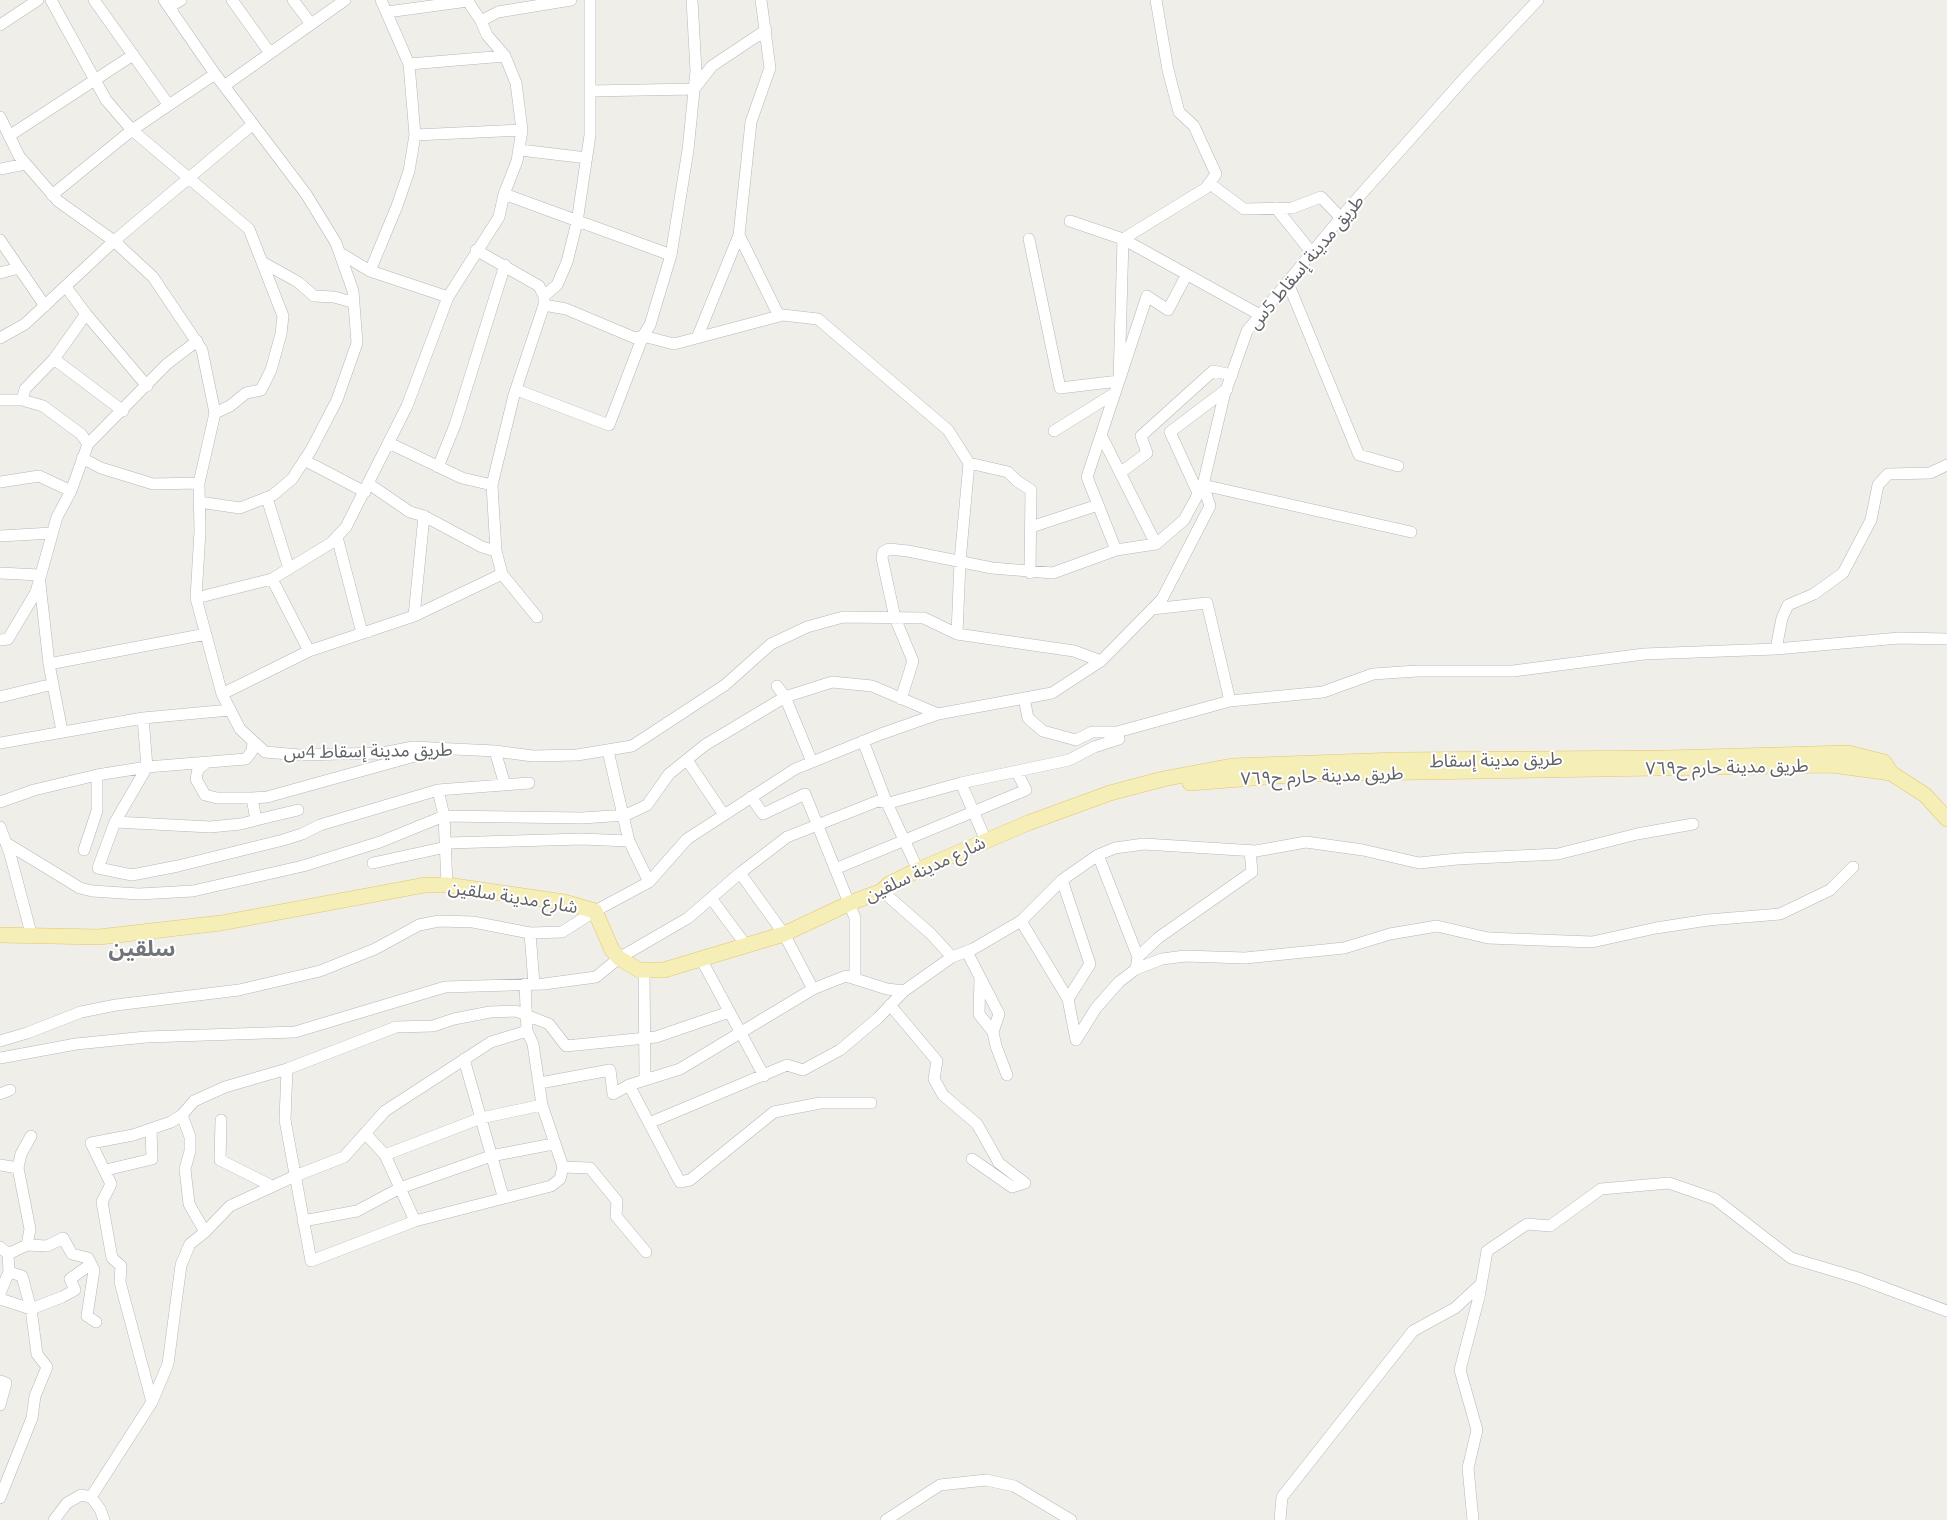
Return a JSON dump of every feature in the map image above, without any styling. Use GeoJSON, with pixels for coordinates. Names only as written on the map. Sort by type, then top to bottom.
{"type":"FeatureCollection","features":[{"type":"Feature","properties":{"kind":"main road","name":"طريق مدينة حارم ح٧٦٩"},"geometry":{"type":"LineString","coordinates":[[1028,823],[1114,797],[1195,782],[1303,774],[1832,765],[1891,773],[1925,795],[1947,819]]}},
{"type":"Feature","properties":{"kind":"main road","name":"شارع مدينة سلقين"},"geometry":{"type":"LineString","coordinates":[[0,935],[98,937],[221,923],[425,885],[446,884],[564,902],[595,911],[612,950],[619,958],[639,970],[664,970],[744,944],[784,934],[850,903],[882,891],[888,884],[918,870],[1028,823]]}},
{"type":"Feature","properties":{"kind":"street"},"geometry":{"type":"LineString","coordinates":[[0,25],[38,0]]}},
{"type":"Feature","properties":{"kind":"street"},"geometry":{"type":"LineString","coordinates":[[51,0],[106,100],[132,130],[249,229],[283,316],[281,334],[271,370],[261,390],[246,393],[230,406],[215,413]]}},
{"type":"Feature","properties":{"kind":"street"},"geometry":{"type":"LineString","coordinates":[[94,0],[168,104]]}},
{"type":"Feature","properties":{"kind":"street"},"geometry":{"type":"LineString","coordinates":[[181,0],[167,4],[214,74],[306,194],[340,253],[353,291],[352,302],[357,343],[337,400],[292,479],[267,498],[240,508],[199,502]]}},
{"type":"Feature","properties":{"kind":"street"},"geometry":{"type":"LineString","coordinates":[[232,0],[270,53]]}},
{"type":"Feature","properties":{"kind":"street"},"geometry":{"type":"LineString","coordinates":[[293,0],[311,24]]}},
{"type":"Feature","properties":{"kind":"street"},"geometry":{"type":"LineString","coordinates":[[224,86],[345,0]]}},
{"type":"Feature","properties":{"kind":"street"},"geometry":{"type":"LineString","coordinates":[[370,271],[397,206],[409,171],[415,135],[408,64],[381,0]]}},
{"type":"Feature","properties":{"kind":"street"},"geometry":{"type":"LineString","coordinates":[[196,598],[272,579],[337,537],[346,528],[407,406],[448,297],[476,250],[499,217],[504,194],[520,150],[522,130],[516,83],[505,56],[487,35],[481,21],[467,0],[387,12]]}},
{"type":"Feature","properties":{"kind":"street"},"geometry":{"type":"LineString","coordinates":[[481,21],[498,12],[571,0]]}},
{"type":"Feature","properties":{"kind":"street"},"geometry":{"type":"LineString","coordinates":[[537,617],[502,574],[496,551],[492,485],[517,390],[544,300],[557,285],[577,222],[590,135],[590,0]]}},
{"type":"Feature","properties":{"kind":"street"},"geometry":{"type":"LineString","coordinates":[[517,390],[608,425],[643,336],[650,325],[671,255],[688,150],[696,71],[692,0]]}},
{"type":"Feature","properties":{"kind":"street"},"geometry":{"type":"LineString","coordinates":[[1124,239],[1209,184],[1216,174],[1194,126],[1179,112],[1168,70],[1156,0]]}},
{"type":"Feature","properties":{"kind":"street","name":"طريق مدينة إسقاط 5س"},"geometry":{"type":"LineString","coordinates":[[0,1041],[27,1033],[81,1012],[239,990],[320,971],[375,949],[418,925],[439,920],[473,922],[530,933],[562,932],[595,911],[649,882],[687,838],[795,769],[863,741],[938,714],[1052,693],[1101,661],[1162,599],[1210,506],[1200,489],[1227,388],[1247,331],[1341,218],[1469,73],[1538,0]]}},
{"type":"Feature","properties":{"kind":"street"},"geometry":{"type":"LineString","coordinates":[[697,338],[739,234],[751,122],[770,68],[763,3]]}},
{"type":"Feature","properties":{"kind":"street"},"geometry":{"type":"LineString","coordinates":[[694,89],[712,66],[766,30]]}},
{"type":"Feature","properties":{"kind":"street"},"geometry":{"type":"LineString","coordinates":[[9,136],[95,82],[133,55]]}},
{"type":"Feature","properties":{"kind":"street"},"geometry":{"type":"LineString","coordinates":[[408,64],[505,56]]}},
{"type":"Feature","properties":{"kind":"street"},"geometry":{"type":"LineString","coordinates":[[52,194],[132,130],[214,74]]}},
{"type":"Feature","properties":{"kind":"street"},"geometry":{"type":"LineString","coordinates":[[590,91],[694,89]]}},
{"type":"Feature","properties":{"kind":"street","name":"طريق مدينة إسقاط 4س"},"geometry":{"type":"LineString","coordinates":[[0,117],[19,156],[58,201],[114,241],[154,277],[202,350],[215,413],[199,483],[200,531],[196,598],[222,694],[240,729],[253,743],[265,752],[300,755],[383,753],[413,747],[435,750],[495,751],[533,756],[608,751],[632,746],[725,684],[771,644],[806,627],[843,617],[924,618],[956,634],[1074,651],[1101,661]]}},
{"type":"Feature","properties":{"kind":"street"},"geometry":{"type":"LineString","coordinates":[[0,338],[25,324],[114,241],[253,124]]}},
{"type":"Feature","properties":{"kind":"street"},"geometry":{"type":"LineString","coordinates":[[415,135],[522,130]]}},
{"type":"Feature","properties":{"kind":"street"},"geometry":{"type":"LineString","coordinates":[[520,150],[587,158]]}},
{"type":"Feature","properties":{"kind":"street"},"geometry":{"type":"LineString","coordinates":[[0,169],[26,164]]}},
{"type":"Feature","properties":{"kind":"street"},"geometry":{"type":"LineString","coordinates":[[1209,184],[1244,209],[1292,208],[1320,197],[1341,218]]}},
{"type":"Feature","properties":{"kind":"street"},"geometry":{"type":"LineString","coordinates":[[504,194],[671,255]]}},
{"type":"Feature","properties":{"kind":"street"},"geometry":{"type":"LineString","coordinates":[[1276,208],[1312,252]]}},
{"type":"Feature","properties":{"kind":"street"},"geometry":{"type":"LineString","coordinates":[[1070,221],[1124,239],[1186,276],[1260,315]]}},
{"type":"Feature","properties":{"kind":"street"},"geometry":{"type":"LineString","coordinates":[[739,234],[779,316]]}},
{"type":"Feature","properties":{"kind":"street"},"geometry":{"type":"LineString","coordinates":[[1030,239],[1060,388],[1119,381]]}},
{"type":"Feature","properties":{"kind":"street"},"geometry":{"type":"LineString","coordinates":[[1119,381],[1124,239]]}},
{"type":"Feature","properties":{"kind":"street"},"geometry":{"type":"LineString","coordinates":[[0,240],[45,306]]}},
{"type":"Feature","properties":{"kind":"street"},"geometry":{"type":"LineString","coordinates":[[476,250],[539,286],[544,300],[635,338],[643,336],[674,344],[779,316],[818,319],[948,430],[969,463],[960,561],[956,634]]}},
{"type":"Feature","properties":{"kind":"street"},"geometry":{"type":"LineString","coordinates":[[340,253],[370,271],[448,297]]}},
{"type":"Feature","properties":{"kind":"street"},"geometry":{"type":"LineString","coordinates":[[262,262],[298,282],[314,296],[334,297],[352,302]]}},
{"type":"Feature","properties":{"kind":"street"},"geometry":{"type":"LineString","coordinates":[[438,467],[455,425],[505,265]]}},
{"type":"Feature","properties":{"kind":"street"},"geometry":{"type":"LineString","coordinates":[[0,273],[19,268]]}},
{"type":"Feature","properties":{"kind":"street"},"geometry":{"type":"LineString","coordinates":[[1116,550],[1087,477],[1147,296],[1168,310],[1186,276]]}},
{"type":"Feature","properties":{"kind":"street"},"geometry":{"type":"LineString","coordinates":[[1288,283],[1359,455],[1398,466]]}},
{"type":"Feature","properties":{"kind":"street"},"geometry":{"type":"LineString","coordinates":[[66,287],[86,314],[148,386]]}},
{"type":"Feature","properties":{"kind":"street"},"geometry":{"type":"LineString","coordinates":[[22,400],[25,389],[54,359],[86,314]]}},
{"type":"Feature","properties":{"kind":"street"},"geometry":{"type":"LineString","coordinates":[[0,640],[8,639],[36,592],[39,575],[57,517],[72,491],[88,444],[148,386],[167,364],[197,341]]}},
{"type":"Feature","properties":{"kind":"street"},"geometry":{"type":"LineString","coordinates":[[54,359],[123,410]]}},
{"type":"Feature","properties":{"kind":"street"},"geometry":{"type":"LineString","coordinates":[[1120,473],[1147,453],[1142,436],[1213,371],[1232,375]]}},
{"type":"Feature","properties":{"kind":"street"},"geometry":{"type":"LineString","coordinates":[[1200,489],[1170,432],[1227,388]]}},
{"type":"Feature","properties":{"kind":"street"},"geometry":{"type":"LineString","coordinates":[[1054,431],[1115,393]]}},
{"type":"Feature","properties":{"kind":"street"},"geometry":{"type":"LineString","coordinates":[[0,400],[22,400],[43,406],[81,434],[88,444]]}},
{"type":"Feature","properties":{"kind":"street"},"geometry":{"type":"LineString","coordinates":[[1101,435],[1156,544]]}},
{"type":"Feature","properties":{"kind":"street"},"geometry":{"type":"LineString","coordinates":[[389,442],[462,478],[492,485]]}},
{"type":"Feature","properties":{"kind":"street"},"geometry":{"type":"LineString","coordinates":[[82,458],[101,468],[153,484],[199,483]]}},
{"type":"Feature","properties":{"kind":"street"},"geometry":{"type":"LineString","coordinates":[[304,460],[367,488],[410,512],[424,516],[474,544],[496,551]]}},
{"type":"Feature","properties":{"kind":"street"},"geometry":{"type":"LineString","coordinates":[[969,463],[1008,472],[1017,481],[1031,490],[1030,573]]}},
{"type":"Feature","properties":{"kind":"street"},"geometry":{"type":"LineString","coordinates":[[1776,649],[1782,618],[1788,605],[1814,594],[1843,573],[1870,520],[1878,485],[1888,474],[1930,472],[1947,465]]}},
{"type":"Feature","properties":{"kind":"street"},"geometry":{"type":"LineString","coordinates":[[0,482],[39,476],[72,491]]}},
{"type":"Feature","properties":{"kind":"street"},"geometry":{"type":"LineString","coordinates":[[1200,489],[1410,532]]}},
{"type":"Feature","properties":{"kind":"street"},"geometry":{"type":"LineString","coordinates":[[902,699],[913,661],[895,618],[882,558],[883,552],[889,549],[908,551],[1030,573],[1053,574],[1116,550],[1156,544],[1184,520],[1200,489]]}},
{"type":"Feature","properties":{"kind":"street"},"geometry":{"type":"LineString","coordinates":[[267,498],[289,569]]}},
{"type":"Feature","properties":{"kind":"street"},"geometry":{"type":"LineString","coordinates":[[1031,527],[1098,505]]}},
{"type":"Feature","properties":{"kind":"street"},"geometry":{"type":"LineString","coordinates":[[414,616],[424,516]]}},
{"type":"Feature","properties":{"kind":"street"},"geometry":{"type":"LineString","coordinates":[[0,536],[52,533]]}},
{"type":"Feature","properties":{"kind":"street"},"geometry":{"type":"LineString","coordinates":[[337,537],[361,629],[368,632]]}},
{"type":"Feature","properties":{"kind":"street"},"geometry":{"type":"LineString","coordinates":[[0,573],[39,575]]}},
{"type":"Feature","properties":{"kind":"street"},"geometry":{"type":"LineString","coordinates":[[222,694],[308,651],[414,616],[502,574]]}},
{"type":"Feature","properties":{"kind":"street"},"geometry":{"type":"LineString","coordinates":[[39,575],[49,664],[62,731]]}},
{"type":"Feature","properties":{"kind":"street"},"geometry":{"type":"LineString","coordinates":[[272,579],[308,651]]}},
{"type":"Feature","properties":{"kind":"street"},"geometry":{"type":"LineString","coordinates":[[1152,609],[1207,603],[1230,701]]}},
{"type":"Feature","properties":{"kind":"street"},"geometry":{"type":"LineString","coordinates":[[49,664],[206,634]]}},
{"type":"Feature","properties":{"kind":"street"},"geometry":{"type":"LineString","coordinates":[[1024,698],[1028,718],[1043,731],[1076,740],[1092,732],[1117,732],[1230,701],[1323,692],[1373,674],[1417,671],[1513,671],[1644,654],[1776,649],[1899,638],[1947,639]]}},
{"type":"Feature","properties":{"kind":"street"},"geometry":{"type":"LineString","coordinates":[[6,843],[80,888],[92,892],[139,894],[194,891],[303,866],[380,842],[444,816],[582,818],[623,815],[647,805],[669,774],[705,745],[785,697],[832,682],[872,686],[938,714]]}},
{"type":"Feature","properties":{"kind":"street"},"geometry":{"type":"LineString","coordinates":[[0,697],[53,684]]}},
{"type":"Feature","properties":{"kind":"street"},"geometry":{"type":"LineString","coordinates":[[778,686],[785,697],[812,762]]}},
{"type":"Feature","properties":{"kind":"street"},"geometry":{"type":"LineString","coordinates":[[0,743],[143,718],[230,710]]}},
{"type":"Feature","properties":{"kind":"street"},"geometry":{"type":"LineString","coordinates":[[143,718],[147,767],[115,822],[98,868],[132,874],[266,844],[302,834],[338,819],[438,790],[529,783]]}},
{"type":"Feature","properties":{"kind":"street"},"geometry":{"type":"LineString","coordinates":[[0,1058],[76,1044],[146,1037],[295,1032],[445,987],[530,984],[596,977],[619,958],[688,918],[740,873],[787,837],[878,801],[889,803],[961,783],[1069,760],[1094,747],[1119,738],[1117,732]]}},
{"type":"Feature","properties":{"kind":"street"},"geometry":{"type":"LineString","coordinates":[[863,741],[886,801],[918,870]]}},
{"type":"Feature","properties":{"kind":"street"},"geometry":{"type":"LineString","coordinates":[[0,802],[34,790],[97,775],[147,767],[246,758],[252,751],[253,743]]}},
{"type":"Feature","properties":{"kind":"street"},"geometry":{"type":"LineString","coordinates":[[206,763],[198,769],[196,778],[205,795],[217,798],[252,798],[267,797],[429,754],[435,750]]}},
{"type":"Feature","properties":{"kind":"street"},"geometry":{"type":"LineString","coordinates":[[495,751],[505,785]]}},
{"type":"Feature","properties":{"kind":"street"},"geometry":{"type":"LineString","coordinates":[[608,751],[629,841],[649,882]]}},
{"type":"Feature","properties":{"kind":"street"},"geometry":{"type":"LineString","coordinates":[[687,760],[724,815]]}},
{"type":"Feature","properties":{"kind":"street"},"geometry":{"type":"LineString","coordinates":[[835,869],[1026,790],[1017,772]]}},
{"type":"Feature","properties":{"kind":"street"},"geometry":{"type":"LineString","coordinates":[[84,850],[97,812],[97,775]]}},
{"type":"Feature","properties":{"kind":"street"},"geometry":{"type":"LineString","coordinates":[[961,783],[986,841]]}},
{"type":"Feature","properties":{"kind":"street"},"geometry":{"type":"LineString","coordinates":[[438,790],[444,816],[446,884]]}},
{"type":"Feature","properties":{"kind":"street"},"geometry":{"type":"LineString","coordinates":[[751,797],[763,814],[805,794],[855,918],[855,977]]}},
{"type":"Feature","properties":{"kind":"street"},"geometry":{"type":"LineString","coordinates":[[252,798],[256,820]]}},
{"type":"Feature","properties":{"kind":"street"},"geometry":{"type":"LineString","coordinates":[[115,822],[210,827],[241,824],[298,810]]}},
{"type":"Feature","properties":{"kind":"street"},"geometry":{"type":"LineString","coordinates":[[582,818],[582,839]]}},
{"type":"Feature","properties":{"kind":"street"},"geometry":{"type":"LineString","coordinates":[[649,1123],[787,1065],[803,1070],[840,1050],[904,991],[952,957],[967,952],[1022,921],[1062,880],[1098,855],[1115,848],[1144,844],[1250,851],[1306,842],[1363,850],[1419,864],[1457,859],[1515,858],[1558,854],[1637,834],[1693,824]]}},
{"type":"Feature","properties":{"kind":"street"},"geometry":{"type":"LineString","coordinates":[[0,827],[32,937]]}},
{"type":"Feature","properties":{"kind":"street"},"geometry":{"type":"LineString","coordinates":[[374,863],[446,847],[448,843],[582,839],[629,841]]}},
{"type":"Feature","properties":{"kind":"street"},"geometry":{"type":"LineString","coordinates":[[1138,957],[1158,938],[1252,872],[1250,851]]}},
{"type":"Feature","properties":{"kind":"street"},"geometry":{"type":"LineString","coordinates":[[1098,855],[1138,957],[1136,969]]}},
{"type":"Feature","properties":{"kind":"street"},"geometry":{"type":"LineString","coordinates":[[1022,921],[1068,999],[1076,1040],[1096,1008],[1119,982],[1136,969],[1162,959],[1184,956],[1245,958],[1344,948],[1390,934],[1437,926],[1488,938],[1592,942],[1664,926],[1780,914],[1830,890],[1853,867]]}},
{"type":"Feature","properties":{"kind":"street"},"geometry":{"type":"LineString","coordinates":[[740,873],[784,934],[813,989]]}},
{"type":"Feature","properties":{"kind":"street"},"geometry":{"type":"LineString","coordinates":[[1062,880],[1090,964],[1068,999]]}},
{"type":"Feature","properties":{"kind":"street"},"geometry":{"type":"LineString","coordinates":[[882,891],[931,934],[952,957]]}},
{"type":"Feature","properties":{"kind":"street"},"geometry":{"type":"LineString","coordinates":[[711,898],[744,944]]}},
{"type":"Feature","properties":{"kind":"street"},"geometry":{"type":"LineString","coordinates":[[287,1069],[285,1120],[311,1261],[414,1221],[502,1196],[551,1186],[560,1179],[563,1166],[542,1105],[533,1044],[527,1030],[526,1016],[530,984],[530,933]]}},
{"type":"Feature","properties":{"kind":"street"},"geometry":{"type":"LineString","coordinates":[[967,952],[1000,1014],[993,1032]]}},
{"type":"Feature","properties":{"kind":"street"},"geometry":{"type":"LineString","coordinates":[[701,959],[764,1076]]}},
{"type":"Feature","properties":{"kind":"street"},"geometry":{"type":"LineString","coordinates":[[644,970],[645,1079]]}},
{"type":"Feature","properties":{"kind":"street"},"geometry":{"type":"LineString","coordinates":[[540,1083],[610,1070],[613,1094],[645,1079],[680,1069],[813,989],[846,976],[855,977],[887,989],[904,991]]}},
{"type":"Feature","properties":{"kind":"street"},"geometry":{"type":"LineString","coordinates":[[980,977],[979,1014],[993,1032],[1007,1075]]}},
{"type":"Feature","properties":{"kind":"street"},"geometry":{"type":"LineString","coordinates":[[890,1004],[937,1060],[934,1080],[943,1095],[977,1124],[999,1163],[1025,1183],[1012,1187],[972,1159]]}},
{"type":"Feature","properties":{"kind":"street"},"geometry":{"type":"LineString","coordinates":[[152,1402],[120,1282],[120,1266],[112,1258],[102,1202],[111,1184],[106,1170],[91,1143],[133,1135],[171,1122],[182,1115],[194,1101],[225,1087],[287,1069],[396,1027],[433,1026],[454,1019],[490,1012],[516,1011],[549,1024],[566,1046],[644,1039],[729,1012]]}},
{"type":"Feature","properties":{"kind":"street"},"geometry":{"type":"LineString","coordinates":[[91,1498],[152,1402],[168,1364],[180,1265],[190,1244],[205,1232],[230,1206],[294,1176],[344,1156],[384,1111],[491,1042],[527,1030]]}},
{"type":"Feature","properties":{"kind":"street"},"geometry":{"type":"LineString","coordinates":[[464,1059],[502,1196]]}},
{"type":"Feature","properties":{"kind":"street"},"geometry":{"type":"LineString","coordinates":[[629,1085],[680,1182],[690,1180],[774,1112],[820,1103],[871,1103]]}},
{"type":"Feature","properties":{"kind":"street"},"geometry":{"type":"LineString","coordinates":[[385,1155],[481,1118],[542,1105]]}},
{"type":"Feature","properties":{"kind":"street"},"geometry":{"type":"LineString","coordinates":[[182,1115],[190,1136],[190,1151],[185,1169],[189,1204],[205,1232]]}},
{"type":"Feature","properties":{"kind":"street"},"geometry":{"type":"LineString","coordinates":[[221,1120],[220,1160],[272,1186]]}},
{"type":"Feature","properties":{"kind":"street"},"geometry":{"type":"LineString","coordinates":[[106,1170],[152,1159],[151,1129]]}},
{"type":"Feature","properties":{"kind":"street"},"geometry":{"type":"LineString","coordinates":[[365,1133],[385,1155],[414,1221]]}},
{"type":"Feature","properties":{"kind":"street"},"geometry":{"type":"LineString","coordinates":[[27,1245],[30,1229],[18,1168],[21,1154],[31,1136]]}},
{"type":"Feature","properties":{"kind":"street"},"geometry":{"type":"LineString","coordinates":[[303,1221],[357,1211],[400,1188],[491,1156],[554,1144]]}},
{"type":"Feature","properties":{"kind":"street"},"geometry":{"type":"LineString","coordinates":[[0,1165],[18,1168]]}},
{"type":"Feature","properties":{"kind":"street"},"geometry":{"type":"LineString","coordinates":[[563,1166],[590,1168],[617,1201],[616,1216],[646,1252]]}},
{"type":"Feature","properties":{"kind":"street"},"geometry":{"type":"LineString","coordinates":[[1473,1520],[1468,1468],[1477,1430],[1460,1370],[1481,1284],[1487,1250],[1528,1224],[1550,1226],[1601,1189],[1669,1183],[1715,1199],[1791,1258],[1858,1278],[1947,1311]]}},
{"type":"Feature","properties":{"kind":"street"},"geometry":{"type":"LineString","coordinates":[[0,1293],[8,1272],[4,1250],[27,1245],[47,1246],[63,1238],[72,1254],[88,1258],[94,1270],[87,1316],[96,1322]]}},
{"type":"Feature","properties":{"kind":"street"},"geometry":{"type":"LineString","coordinates":[[0,1299],[31,1309],[62,1298],[75,1290],[70,1279],[91,1264]]}},
{"type":"Feature","properties":{"kind":"street"},"geometry":{"type":"LineString","coordinates":[[0,1498],[32,1418],[35,1396],[46,1367],[37,1354],[31,1309],[22,1276],[8,1272]]}},
{"type":"Feature","properties":{"kind":"street"},"geometry":{"type":"LineString","coordinates":[[1280,1520],[1282,1497],[1413,1331],[1455,1308],[1481,1284]]}},
{"type":"Feature","properties":{"kind":"street"},"geometry":{"type":"LineString","coordinates":[[0,1381],[6,1383],[0,1405]]}},
{"type":"Feature","properties":{"kind":"street"},"geometry":{"type":"LineString","coordinates":[[886,1520],[940,1485],[986,1480],[1014,1486],[1071,1520]]}},
{"type":"Feature","properties":{"kind":"street"},"geometry":{"type":"LineString","coordinates":[[54,1520],[67,1503],[81,1495],[91,1498],[100,1509],[104,1520]]}},
{"type":"Feature","properties":{"kind":"district","name":"سلقين"},"geometry":{"type":"Point","coordinates":[142,949]}}]}
